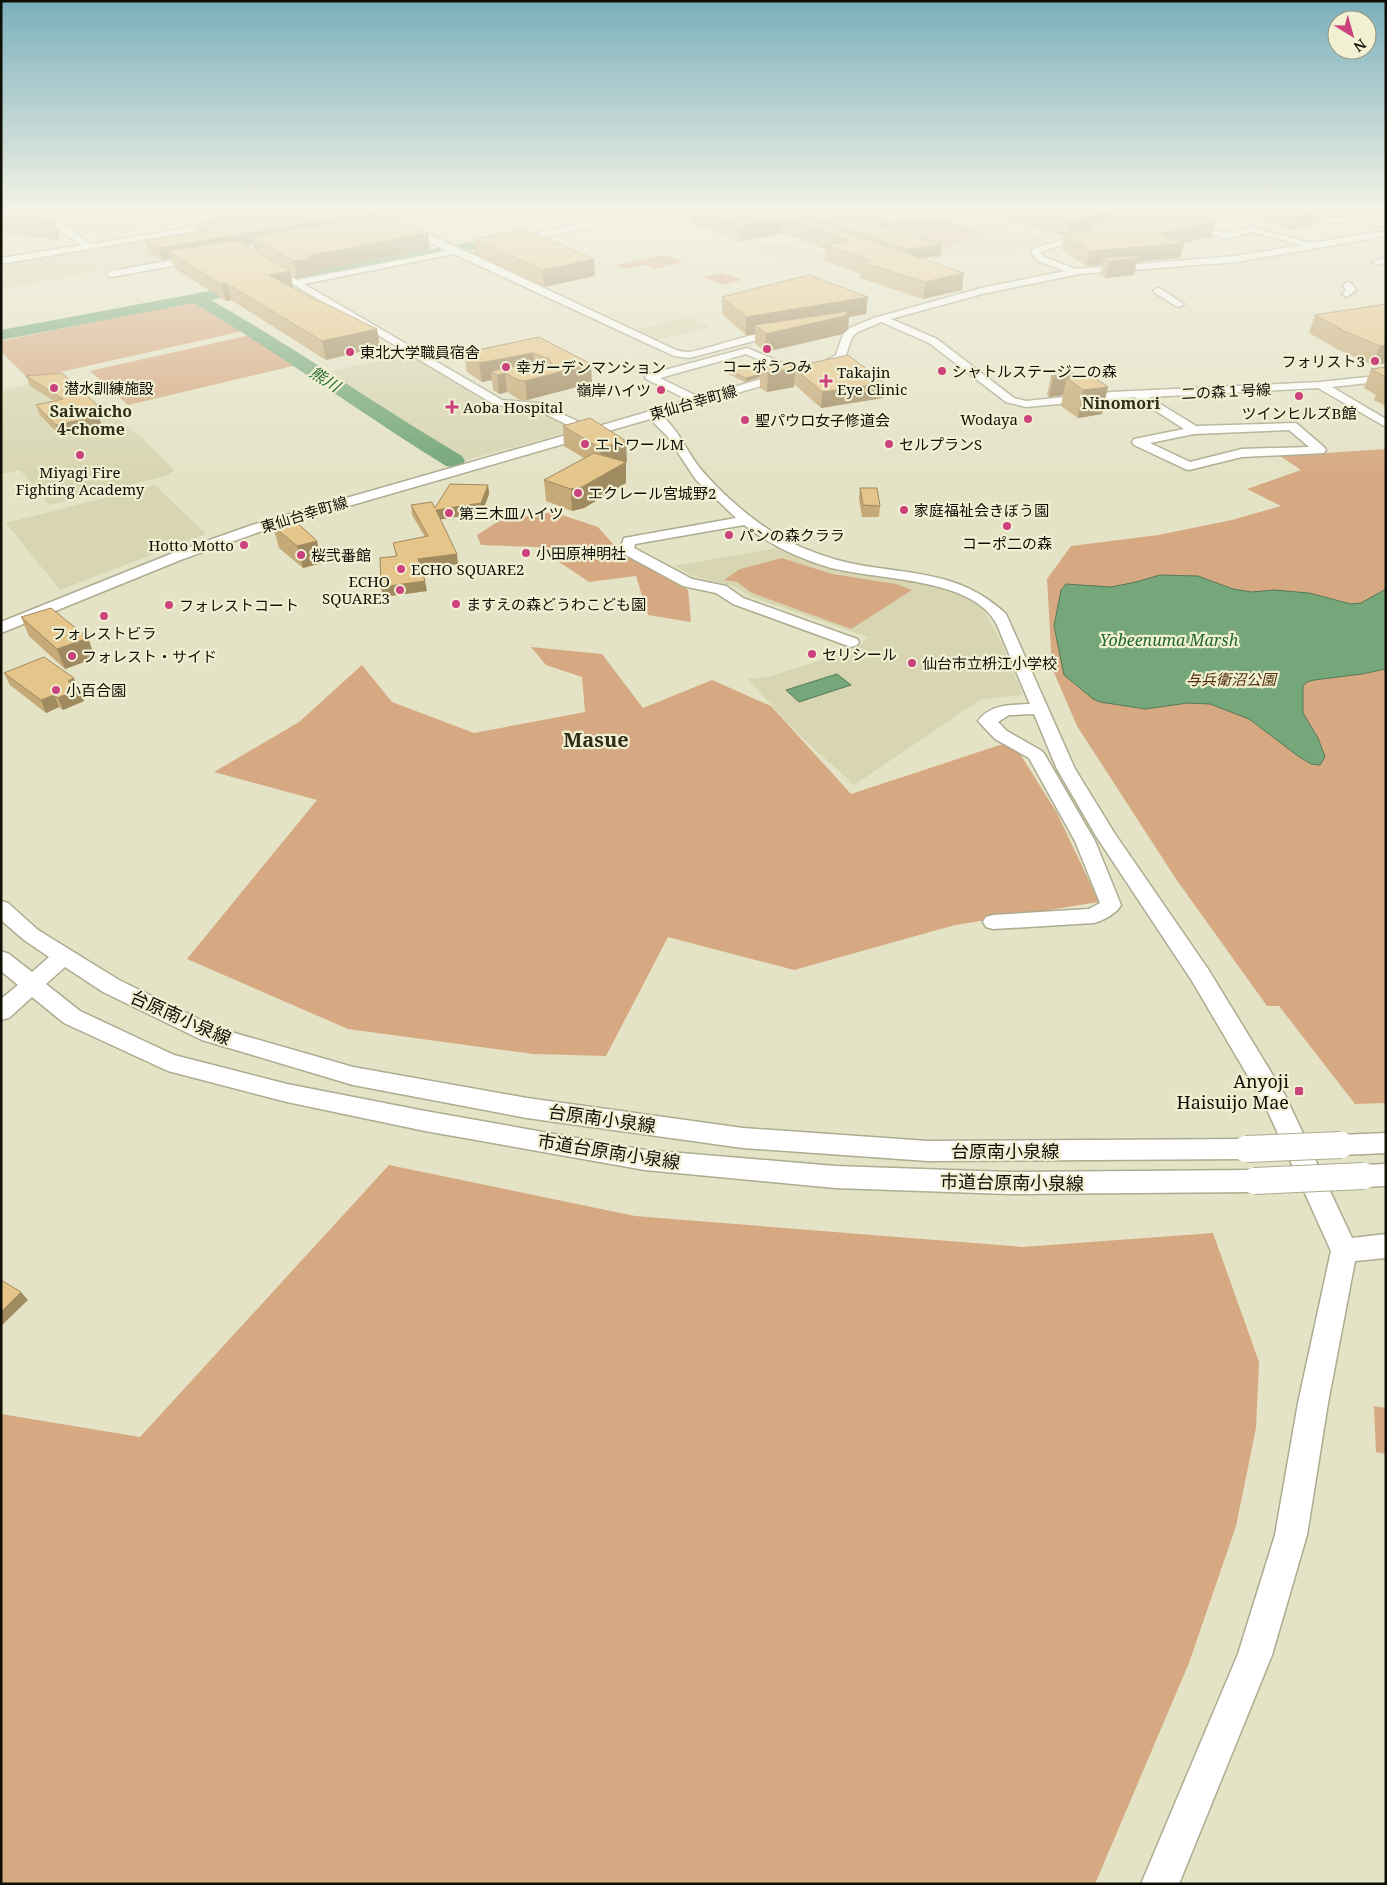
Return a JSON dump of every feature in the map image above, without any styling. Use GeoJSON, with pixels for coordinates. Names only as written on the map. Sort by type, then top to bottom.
{"type":"FeatureCollection","features":[{"type":"Feature","properties":{"kind":"street"},"geometry":{"type":"LineString","coordinates":[[319,297],[499,403],[535,405],[588,431]]}},
{"type":"Feature","properties":{"kind":"street"},"geometry":{"type":"LineString","coordinates":[[553,297],[665,350],[678,354],[689,355],[758,337],[797,332]]}},
{"type":"Feature","properties":{"kind":"street","name":"東仙台幸町線"},"geometry":{"type":"LineString","coordinates":[[1,628],[178,556],[287,518],[836,360],[841,356],[847,336],[854,330],[880,320],[961,297]]}},
{"type":"Feature","properties":{"kind":"street"},"geometry":{"type":"LineString","coordinates":[[1168,297],[1179,304]]}},
{"type":"Feature","properties":{"kind":"street"},"geometry":{"type":"LineString","coordinates":[[846,323],[858,320],[880,320]]}},
{"type":"Feature","properties":{"kind":"street","name":"二の森１号線"},"geometry":{"type":"LineString","coordinates":[[880,320],[933,342],[1010,400],[1026,404],[1137,394],[1320,385],[1386,378]]}},
{"type":"Feature","properties":{"kind":"street"},"geometry":{"type":"LineString","coordinates":[[665,350],[709,338]]}},
{"type":"Feature","properties":{"kind":"street"},"geometry":{"type":"LineString","coordinates":[[698,400],[650,377],[747,351],[796,373]]}},
{"type":"Feature","properties":{"kind":"street"},"geometry":{"type":"LineString","coordinates":[[475,389],[492,385]]}},
{"type":"Feature","properties":{"kind":"street"},"geometry":{"type":"LineString","coordinates":[[1320,385],[1386,424]]}},
{"type":"Feature","properties":{"kind":"street"},"geometry":{"type":"LineString","coordinates":[[1137,394],[1194,430],[1292,426],[1320,450],[1242,452],[1189,466],[1138,442],[1194,430]]}},
{"type":"Feature","properties":{"kind":"street"},"geometry":{"type":"LineString","coordinates":[[651,414],[664,422],[694,470],[748,520],[765,533],[798,550],[833,564],[940,582],[965,590],[993,607],[1001,617],[1066,769],[1106,836],[1200,975],[1276,1102],[1344,1251],[1313,1403],[1291,1535],[1256,1655],[1160,1884]]}},
{"type":"Feature","properties":{"kind":"street"},"geometry":{"type":"LineString","coordinates":[[287,518],[296,530]]}},
{"type":"Feature","properties":{"kind":"street"},"geometry":{"type":"LineString","coordinates":[[748,520],[630,541],[627,550],[688,583],[721,589],[738,601],[851,642]]}},
{"type":"Feature","properties":{"kind":"street"},"geometry":{"type":"LineString","coordinates":[[993,922],[1094,916],[1111,905],[1084,841],[1036,755],[1001,735],[987,721],[1005,710],[1041,708]]}},
{"type":"Feature","properties":{"kind":"street","name":"台原南小泉線"},"geometry":{"type":"LineString","coordinates":[[1,908],[31,935],[111,986],[210,1034],[353,1076],[527,1108],[743,1138],[928,1151],[1129,1152],[1386,1143]]}},
{"type":"Feature","properties":{"kind":"street"},"geometry":{"type":"LineString","coordinates":[[1,1012],[30,984],[63,957]]}},
{"type":"Feature","properties":{"kind":"street","name":"市道台原南小泉線"},"geometry":{"type":"LineString","coordinates":[[1,959],[72,1017],[168,1062],[296,1095],[425,1121],[645,1160],[854,1178],[1008,1183],[1254,1181],[1375,1175]]}},
{"type":"Feature","properties":{"kind":"street"},"geometry":{"type":"LineString","coordinates":[[1344,1251],[1386,1246]]}},
{"type":"Feature","properties":{"kind":"shaded area"},"geometry":{"type":"Polygon","coordinates":[[[687,317],[710,327],[653,341],[631,331],[687,317]]]}},
{"type":"Feature","properties":{"kind":"shaded area","name":"Aoba Hospital"},"geometry":{"type":"Polygon","coordinates":[[[409,354],[502,405],[535,408],[575,430],[460,462],[323,373],[409,354]]]}},
{"type":"Feature","properties":{"kind":"shaded area","name":"Miyagi Fire Fighting Academy"},"geometry":{"type":"Polygon","coordinates":[[[52,379],[79,388],[143,439],[174,470],[169,475],[49,505],[20,470],[1,474],[1,390],[52,379]]]}},
{"type":"Feature","properties":{"kind":"shaded area","name":"Miyagi Fire Fighting Academy"},"geometry":{"type":"Polygon","coordinates":[[[155,485],[206,534],[60,590],[6,523],[155,485]]]}},
{"type":"Feature","properties":{"kind":"shaded area","name":"仙台市立枡江小学校"},"geometry":{"type":"Polygon","coordinates":[[[777,548],[837,571],[942,586],[965,594],[980,604],[1003,645],[1023,695],[980,700],[854,785],[796,732],[748,679],[771,676],[856,649],[868,637],[749,596],[733,586],[693,576],[673,566],[777,548]]]}},
{"type":"Feature","properties":{"kind":"green space"},"geometry":{"type":"Polygon","coordinates":[[[198,301],[243,331],[29,379],[1,352],[1,341],[198,301]]]}},
{"type":"Feature","properties":{"kind":"green space"},"geometry":{"type":"Polygon","coordinates":[[[255,334],[301,364],[128,405],[90,371],[255,334]]]}},
{"type":"Feature","properties":{"kind":"green space"},"geometry":{"type":"Polygon","coordinates":[[[1138,397],[1148,406],[1129,409],[1111,398],[1138,397]]]}},
{"type":"Feature","properties":{"kind":"green space","name":"与兵衛沼公園"},"geometry":{"type":"Polygon","coordinates":[[[1386,449],[1386,1103],[1355,1104],[1279,1006],[1267,1006],[1176,879],[1077,726],[1052,668],[1047,579],[1071,546],[1158,535],[1232,520],[1281,506],[1247,489],[1301,470],[1280,456],[1386,449]]]}},
{"type":"Feature","properties":{"kind":"green space"},"geometry":{"type":"Polygon","coordinates":[[[553,512],[598,527],[620,552],[664,573],[688,590],[691,622],[648,615],[636,576],[589,582],[537,547],[481,545],[477,535],[499,521],[553,512]]]}},
{"type":"Feature","properties":{"kind":"green space"},"geometry":{"type":"Polygon","coordinates":[[[782,558],[832,574],[896,584],[912,590],[851,629],[752,593],[737,582],[724,580],[740,569],[782,558]]]}},
{"type":"Feature","properties":{"kind":"green space"},"geometry":{"type":"Polygon","coordinates":[[[531,647],[602,654],[643,708],[712,680],[771,706],[851,794],[1012,741],[1057,813],[1099,902],[955,925],[794,970],[668,937],[606,1056],[533,1054],[348,1029],[187,959],[317,800],[214,772],[299,722],[362,665],[392,702],[474,733],[585,712],[582,677],[546,665],[531,647]]]}},
{"type":"Feature","properties":{"kind":"green space"},"geometry":{"type":"Polygon","coordinates":[[[389,1165],[635,1216],[1023,1247],[1213,1233],[1259,1362],[1256,1428],[1236,1526],[1189,1663],[1095,1884],[1,1884],[1,1414],[140,1437],[389,1165]]]}},
{"type":"Feature","properties":{"kind":"green space"},"geometry":{"type":"Polygon","coordinates":[[[1374,1406],[1386,1408],[1386,1454],[1376,1452],[1374,1406]]]}},
{"type":"Feature","properties":{"kind":"water","name":"Yobeenuma Marsh"},"geometry":{"type":"Polygon","coordinates":[[[1160,575],[1198,576],[1233,589],[1252,592],[1274,590],[1309,593],[1351,604],[1361,603],[1386,589],[1386,669],[1314,680],[1307,682],[1303,686],[1303,713],[1318,738],[1325,757],[1320,765],[1311,764],[1298,756],[1249,719],[1210,704],[1188,703],[1145,709],[1100,702],[1093,699],[1064,675],[1054,626],[1061,590],[1066,584],[1111,587],[1160,575]]]}},
{"type":"Feature","properties":{"kind":"water"},"geometry":{"type":"Polygon","coordinates":[[[837,674],[851,685],[799,702],[786,690],[837,674]]]}},
{"type":"Feature","properties":{"kind":"building"},"geometry":{"type":"Polygon","coordinates":[[[249,297],[310,297],[377,329],[322,341],[249,297]]]}},
{"type":"Feature","properties":{"kind":"building"},"geometry":{"type":"Polygon","coordinates":[[[722,297],[868,297],[868,297],[746,317],[722,297]]]}},
{"type":"Feature","properties":{"kind":"building"},"geometry":{"type":"Polygon","coordinates":[[[1386,304],[1386,345],[1380,346],[1344,331],[1315,315],[1386,304]]]}},
{"type":"Feature","properties":{"kind":"building"},"geometry":{"type":"Polygon","coordinates":[[[849,311],[844,316],[766,334],[755,325],[849,311]]]}},
{"type":"Feature","properties":{"kind":"building"},"geometry":{"type":"Polygon","coordinates":[[[539,337],[591,364],[525,381],[518,380],[505,373],[497,375],[491,371],[531,363],[540,367],[548,367],[552,364],[549,359],[533,353],[479,363],[464,353],[539,337]]]}},
{"type":"Feature","properties":{"kind":"building"},"geometry":{"type":"Polygon","coordinates":[[[848,355],[885,383],[822,392],[793,367],[848,355]]]}},
{"type":"Feature","properties":{"kind":"building"},"geometry":{"type":"Polygon","coordinates":[[[783,363],[795,368],[768,373],[761,369],[783,363]]]}},
{"type":"Feature","properties":{"kind":"building"},"geometry":{"type":"Polygon","coordinates":[[[752,364],[762,369],[761,374],[746,378],[728,370],[752,364]]]}},
{"type":"Feature","properties":{"kind":"building"},"geometry":{"type":"Polygon","coordinates":[[[1386,367],[1386,377],[1371,369],[1386,367]]]}},
{"type":"Feature","properties":{"kind":"building"},"geometry":{"type":"Polygon","coordinates":[[[62,373],[98,406],[91,408],[98,416],[56,425],[36,405],[63,399],[26,376],[62,373]]]}},
{"type":"Feature","properties":{"kind":"building"},"geometry":{"type":"Polygon","coordinates":[[[1073,373],[1076,375],[1051,376],[1073,373]]]}},
{"type":"Feature","properties":{"kind":"building"},"geometry":{"type":"Polygon","coordinates":[[[1092,376],[1108,387],[1083,390],[1067,378],[1092,376]]]}},
{"type":"Feature","properties":{"kind":"building"},"geometry":{"type":"Polygon","coordinates":[[[590,418],[626,441],[600,448],[563,426],[590,418]]]}},
{"type":"Feature","properties":{"kind":"building"},"geometry":{"type":"Polygon","coordinates":[[[594,453],[626,462],[582,487],[571,489],[544,480],[594,453]]]}},
{"type":"Feature","properties":{"kind":"building"},"geometry":{"type":"Polygon","coordinates":[[[450,484],[488,485],[481,503],[436,510],[457,554],[418,559],[425,581],[381,587],[380,558],[397,556],[393,543],[428,536],[411,505],[432,502],[435,508],[450,484]]]}},
{"type":"Feature","properties":{"kind":"building"},"geometry":{"type":"Polygon","coordinates":[[[860,488],[877,488],[880,506],[863,505],[860,488]]]}},
{"type":"Feature","properties":{"kind":"building"},"geometry":{"type":"Polygon","coordinates":[[[294,520],[317,541],[297,546],[273,526],[294,520]]]}},
{"type":"Feature","properties":{"kind":"building"},"geometry":{"type":"Polygon","coordinates":[[[51,608],[88,638],[57,649],[21,617],[51,608]]]}},
{"type":"Feature","properties":{"kind":"building"},"geometry":{"type":"Polygon","coordinates":[[[44,657],[74,678],[68,681],[79,688],[58,698],[54,695],[41,700],[4,673],[44,657]]]}},
{"type":"Feature","properties":{"kind":"building"},"geometry":{"type":"Polygon","coordinates":[[[1,1280],[21,1292],[1,1312],[1,1280]]]}},
{"type":"Feature","properties":{"kind":"waterway"},"geometry":{"type":"LineString","coordinates":[[196,298],[202,297]]}},
{"type":"Feature","properties":{"kind":"waterway"},"geometry":{"type":"LineString","coordinates":[[1,335],[196,298]]}},
{"type":"Feature","properties":{"kind":"waterway","name":"熊川"},"geometry":{"type":"LineString","coordinates":[[196,298],[255,332],[393,424],[454,461]]}},
{"type":"Feature","properties":{"kind":"place","name":"コーポうつみ"},"geometry":{"type":"Point","coordinates":[767,349]}},
{"type":"Feature","properties":{"kind":"place","name":"東北大学職員宿舎"},"geometry":{"type":"Point","coordinates":[350,352]}},
{"type":"Feature","properties":{"kind":"place","name":"フォリスト3"},"geometry":{"type":"Point","coordinates":[1375,361]}},
{"type":"Feature","properties":{"kind":"place","name":"幸ガーデンマンション"},"geometry":{"type":"Point","coordinates":[506,367]}},
{"type":"Feature","properties":{"kind":"place","name":"シャトルステージ二の森"},"geometry":{"type":"Point","coordinates":[942,371]}},
{"type":"Feature","properties":{"kind":"place","name":"Takajin Eye Clinic"},"geometry":{"type":"Point","coordinates":[826,381]}},
{"type":"Feature","properties":{"kind":"place","name":"潜水訓練施設"},"geometry":{"type":"Point","coordinates":[54,388]}},
{"type":"Feature","properties":{"kind":"place","name":"嶺岸ハイツ"},"geometry":{"type":"Point","coordinates":[661,390]}},
{"type":"Feature","properties":{"kind":"place","name":"ツインヒルズB館"},"geometry":{"type":"Point","coordinates":[1299,396]}},
{"type":"Feature","properties":{"kind":"place","name":"Aoba Hospital"},"geometry":{"type":"Point","coordinates":[452,407]}},
{"type":"Feature","properties":{"kind":"place","name":"Wodaya"},"geometry":{"type":"Point","coordinates":[1028,419]}},
{"type":"Feature","properties":{"kind":"place","name":"聖パウロ女子修道会"},"geometry":{"type":"Point","coordinates":[745,420]}},
{"type":"Feature","properties":{"kind":"place","name":"エトワールM"},"geometry":{"type":"Point","coordinates":[585,444]}},
{"type":"Feature","properties":{"kind":"place","name":"セルプランS"},"geometry":{"type":"Point","coordinates":[889,444]}},
{"type":"Feature","properties":{"kind":"place","name":"Miyagi Fire Fighting Academy"},"geometry":{"type":"Point","coordinates":[80,455]}},
{"type":"Feature","properties":{"kind":"place","name":"エクレール宮城野2"},"geometry":{"type":"Point","coordinates":[578,493]}},
{"type":"Feature","properties":{"kind":"place","name":"家庭福祉会きぼう園"},"geometry":{"type":"Point","coordinates":[904,510]}},
{"type":"Feature","properties":{"kind":"place","name":"第三木皿ハイツ"},"geometry":{"type":"Point","coordinates":[449,513]}},
{"type":"Feature","properties":{"kind":"place","name":"コーポ二の森"},"geometry":{"type":"Point","coordinates":[1007,526]}},
{"type":"Feature","properties":{"kind":"place","name":"パンの森クララ"},"geometry":{"type":"Point","coordinates":[729,535]}},
{"type":"Feature","properties":{"kind":"place","name":"Hotto Motto"},"geometry":{"type":"Point","coordinates":[244,545]}},
{"type":"Feature","properties":{"kind":"place","name":"小田原神明社"},"geometry":{"type":"Point","coordinates":[526,553]}},
{"type":"Feature","properties":{"kind":"place","name":"桜弐番館"},"geometry":{"type":"Point","coordinates":[301,555]}},
{"type":"Feature","properties":{"kind":"place","name":"ECHO SQUARE2"},"geometry":{"type":"Point","coordinates":[401,569]}},
{"type":"Feature","properties":{"kind":"place","name":"ECHO SQUARE3"},"geometry":{"type":"Point","coordinates":[400,590]}},
{"type":"Feature","properties":{"kind":"place","name":"ますえの森どうわこども園"},"geometry":{"type":"Point","coordinates":[456,604]}},
{"type":"Feature","properties":{"kind":"place","name":"フォレストコート"},"geometry":{"type":"Point","coordinates":[169,605]}},
{"type":"Feature","properties":{"kind":"place","name":"フォレストビラ"},"geometry":{"type":"Point","coordinates":[104,616]}},
{"type":"Feature","properties":{"kind":"place","name":"セリシール"},"geometry":{"type":"Point","coordinates":[812,654]}},
{"type":"Feature","properties":{"kind":"place","name":"フォレスト・サイド"},"geometry":{"type":"Point","coordinates":[72,656]}},
{"type":"Feature","properties":{"kind":"place","name":"仙台市立枡江小学校"},"geometry":{"type":"Point","coordinates":[912,663]}},
{"type":"Feature","properties":{"kind":"place","name":"小百合園"},"geometry":{"type":"Point","coordinates":[56,690]}},
{"type":"Feature","properties":{"kind":"place","name":"Anyoji Haisuijo Mae"},"geometry":{"type":"Point","coordinates":[1299,1091]}},
{"type":"Feature","properties":{"kind":"district","name":"Ninomori"},"geometry":{"type":"Point","coordinates":[1121,403]}},
{"type":"Feature","properties":{"kind":"district","name":"Saiwaicho 4-chome"},"geometry":{"type":"Point","coordinates":[91,420]}},
{"type":"Feature","properties":{"kind":"district","name":"Masue"},"geometry":{"type":"Point","coordinates":[596,739]}}]}
